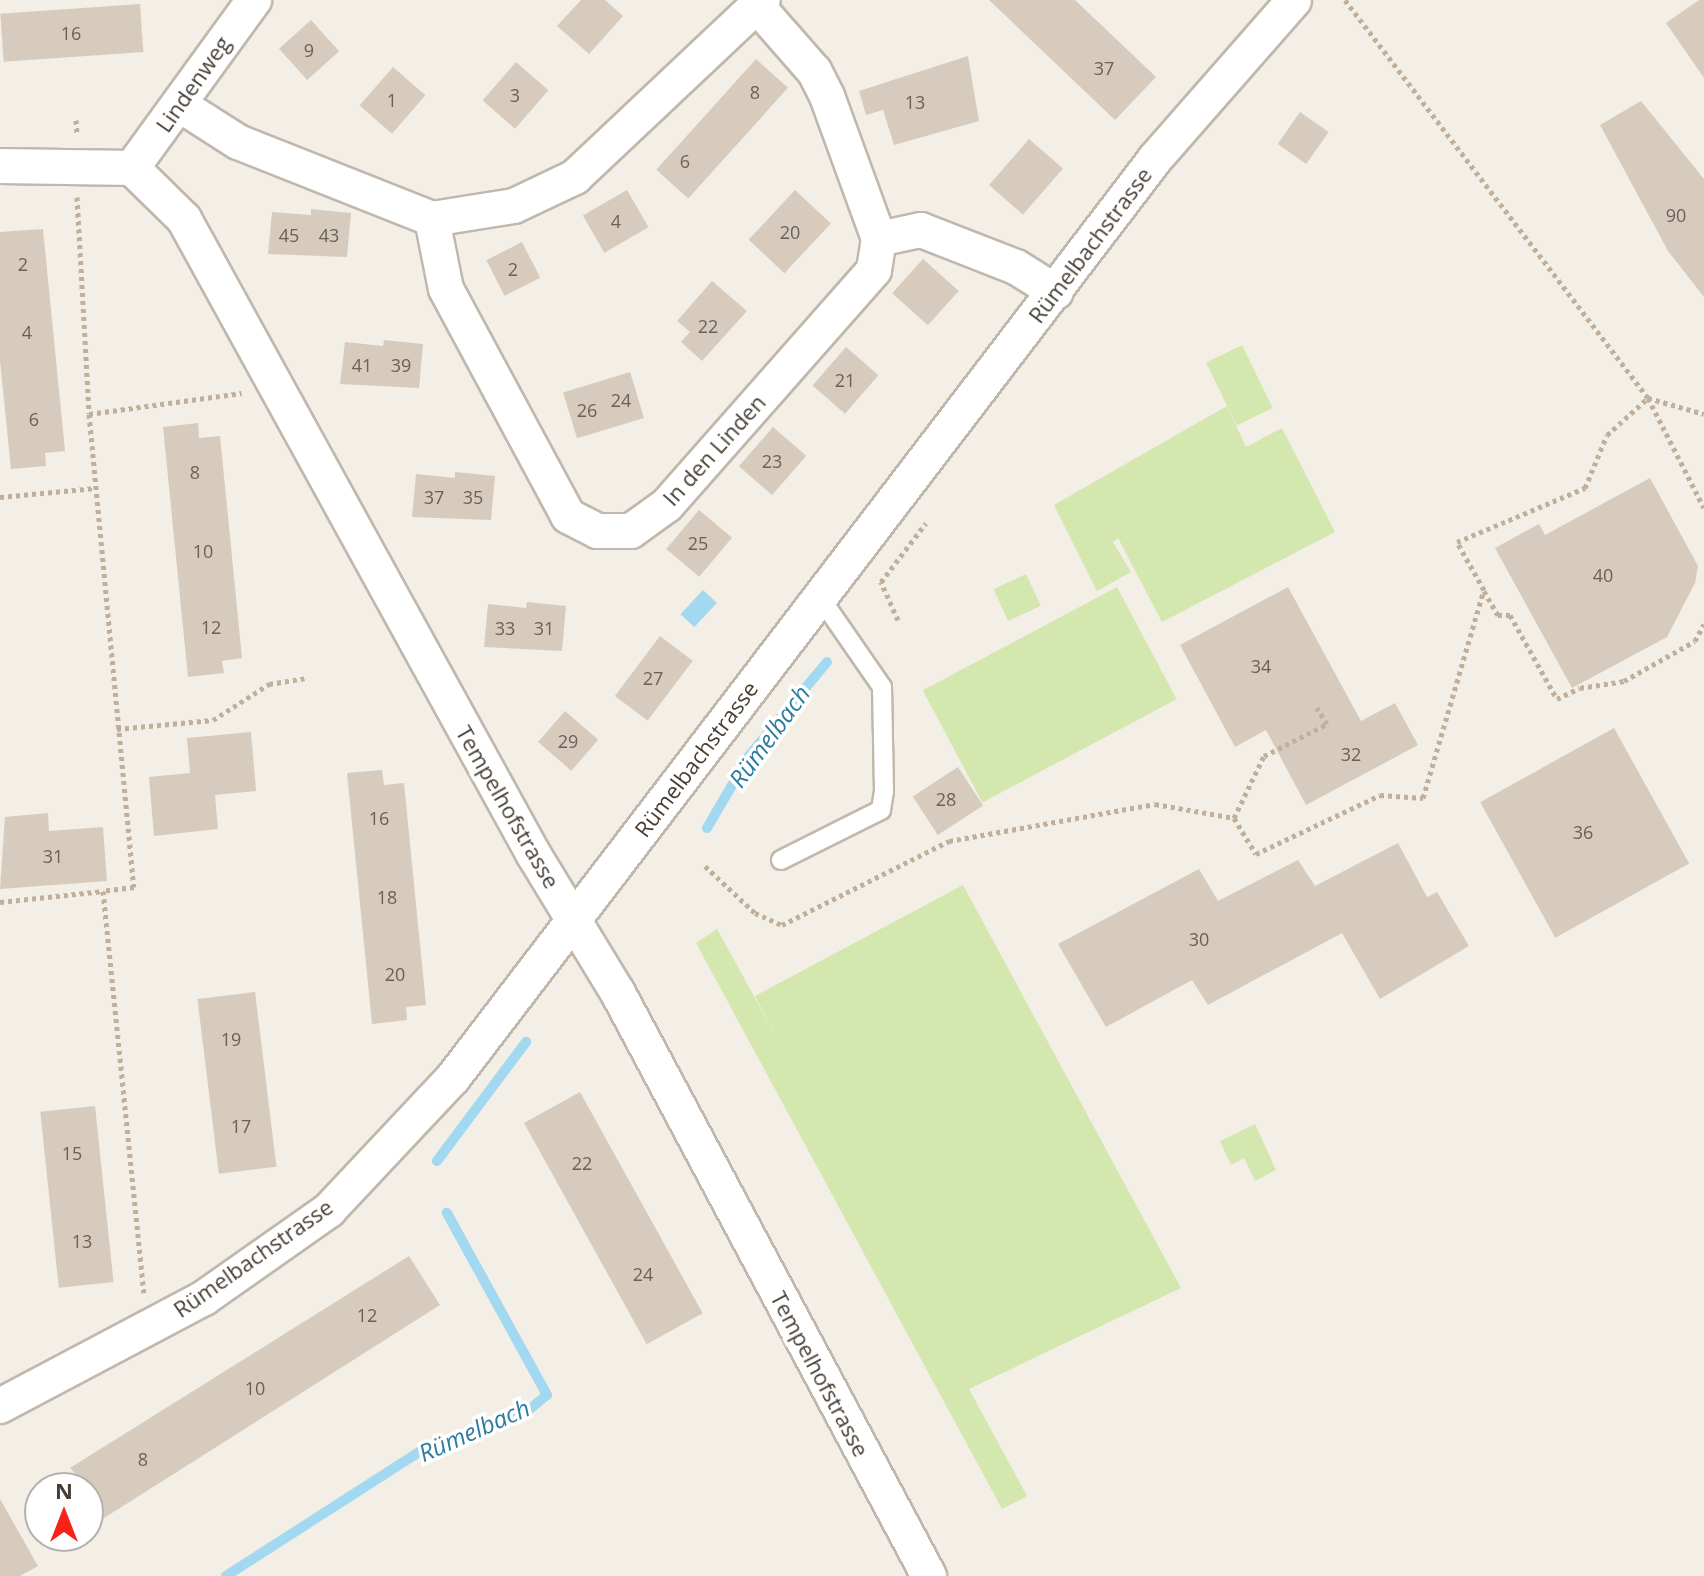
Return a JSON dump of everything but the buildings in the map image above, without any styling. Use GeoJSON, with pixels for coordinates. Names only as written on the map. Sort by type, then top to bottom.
{"type":"FeatureCollection","features":[{"type":"Feature","properties":{"kind":"street","name":"Rümelbachstrasse"},"geometry":{"type":"LineString","coordinates":[[0,1406],[204,1298],[329,1210],[453,1078],[1155,159],[1294,0]]}},
{"type":"Feature","properties":{"kind":"street"},"geometry":{"type":"LineString","coordinates":[[180,105],[238,142],[432,219],[514,206],[575,177],[760,3],[814,71],[827,96],[879,239],[921,230],[1016,267],[1056,292]]}},
{"type":"Feature","properties":{"kind":"street","name":"Lindenweg"},"geometry":{"type":"LineString","coordinates":[[132,168],[180,105],[240,6]]}},
{"type":"Feature","properties":{"kind":"street"},"geometry":{"type":"LineString","coordinates":[[0,166],[77,163],[132,168]]}},
{"type":"Feature","properties":{"kind":"street","name":"Tempelhofstrasse"},"geometry":{"type":"LineString","coordinates":[[132,168],[184,219],[526,842],[576,920],[929,1576]]}},
{"type":"Feature","properties":{"kind":"street","name":"In den Linden"},"geometry":{"type":"LineString","coordinates":[[432,219],[446,289],[568,516],[597,531],[631,531],[667,505],[874,270],[879,239]]}},
{"type":"Feature","properties":{"kind":"lane"},"geometry":{"type":"LineString","coordinates":[[781,860],[881,810],[884,791],[882,687],[819,596]]}},
{"type":"Feature","properties":{"kind":"path"},"geometry":{"type":"LineString","coordinates":[[1345,0],[1648,398],[1704,508]]}},
{"type":"Feature","properties":{"kind":"path"},"geometry":{"type":"LineString","coordinates":[[0,902],[134,887],[117,729],[74,230],[76,120]]}},
{"type":"Feature","properties":{"kind":"path"},"geometry":{"type":"LineString","coordinates":[[89,414],[279,388]]}},
{"type":"Feature","properties":{"kind":"path"},"geometry":{"type":"LineString","coordinates":[[1648,398],[1704,414]]}},
{"type":"Feature","properties":{"kind":"path"},"geometry":{"type":"LineString","coordinates":[[1648,398],[1607,435],[1585,488],[1457,542],[1498,615],[1510,615],[1557,699],[1624,681],[1695,641],[1704,624]]}},
{"type":"Feature","properties":{"kind":"path"},"geometry":{"type":"LineString","coordinates":[[0,497],[96,488]]}},
{"type":"Feature","properties":{"kind":"path"},"geometry":{"type":"LineString","coordinates":[[898,620],[881,582],[926,523]]}},
{"type":"Feature","properties":{"kind":"path"},"geometry":{"type":"LineString","coordinates":[[705,866],[755,913],[782,925],[949,841],[1155,804],[1234,818],[1256,854],[1380,795],[1423,798],[1484,590]]}},
{"type":"Feature","properties":{"kind":"path"},"geometry":{"type":"LineString","coordinates":[[117,729],[213,720],[269,684],[305,678]]}},
{"type":"Feature","properties":{"kind":"path"},"geometry":{"type":"LineString","coordinates":[[1234,818],[1264,756],[1327,724],[1317,708]]}},
{"type":"Feature","properties":{"kind":"path"},"geometry":{"type":"LineString","coordinates":[[103,891],[144,1293]]}},
{"type":"Feature","properties":{"kind":"green space"},"geometry":{"type":"Polygon","coordinates":[[[1242,345],[1273,408],[1237,425],[1206,363],[1242,345]]]}},
{"type":"Feature","properties":{"kind":"green space"},"geometry":{"type":"Polygon","coordinates":[[[1227,406],[1246,447],[1282,428],[1335,532],[1162,622],[1118,538],[1113,542],[1131,572],[1097,591],[1054,505],[1227,406]]]}},
{"type":"Feature","properties":{"kind":"green space"},"geometry":{"type":"Polygon","coordinates":[[[1026,574],[1041,606],[1008,621],[993,589],[1026,574]]]}},
{"type":"Feature","properties":{"kind":"green space"},"geometry":{"type":"Polygon","coordinates":[[[1117,587],[1177,699],[982,802],[923,690],[1117,587]]]}},
{"type":"Feature","properties":{"kind":"green space"},"geometry":{"type":"Polygon","coordinates":[[[963,885],[1181,1288],[969,1389],[1027,1496],[1002,1509],[696,943],[717,929],[781,1045],[755,996],[963,885]]]}},
{"type":"Feature","properties":{"kind":"green space"},"geometry":{"type":"Polygon","coordinates":[[[1255,1124],[1276,1170],[1255,1181],[1244,1158],[1231,1165],[1220,1141],[1255,1124]]]}},
{"type":"Feature","properties":{"kind":"water"},"geometry":{"type":"Polygon","coordinates":[[[703,590],[717,603],[694,627],[680,614],[703,590]]]}},
{"type":"Feature","properties":{"kind":"waterway","name":"Rümelbach"},"geometry":{"type":"LineString","coordinates":[[707,828],[749,756],[827,662]]}},
{"type":"Feature","properties":{"kind":"waterway","name":"Rümelbach"},"geometry":{"type":"LineString","coordinates":[[437,1161],[526,1042]]}},
{"type":"Feature","properties":{"kind":"waterway","name":"Rümelbach"},"geometry":{"type":"LineString","coordinates":[[226,1576],[424,1449],[524,1414],[547,1395],[447,1213]]}}]}
